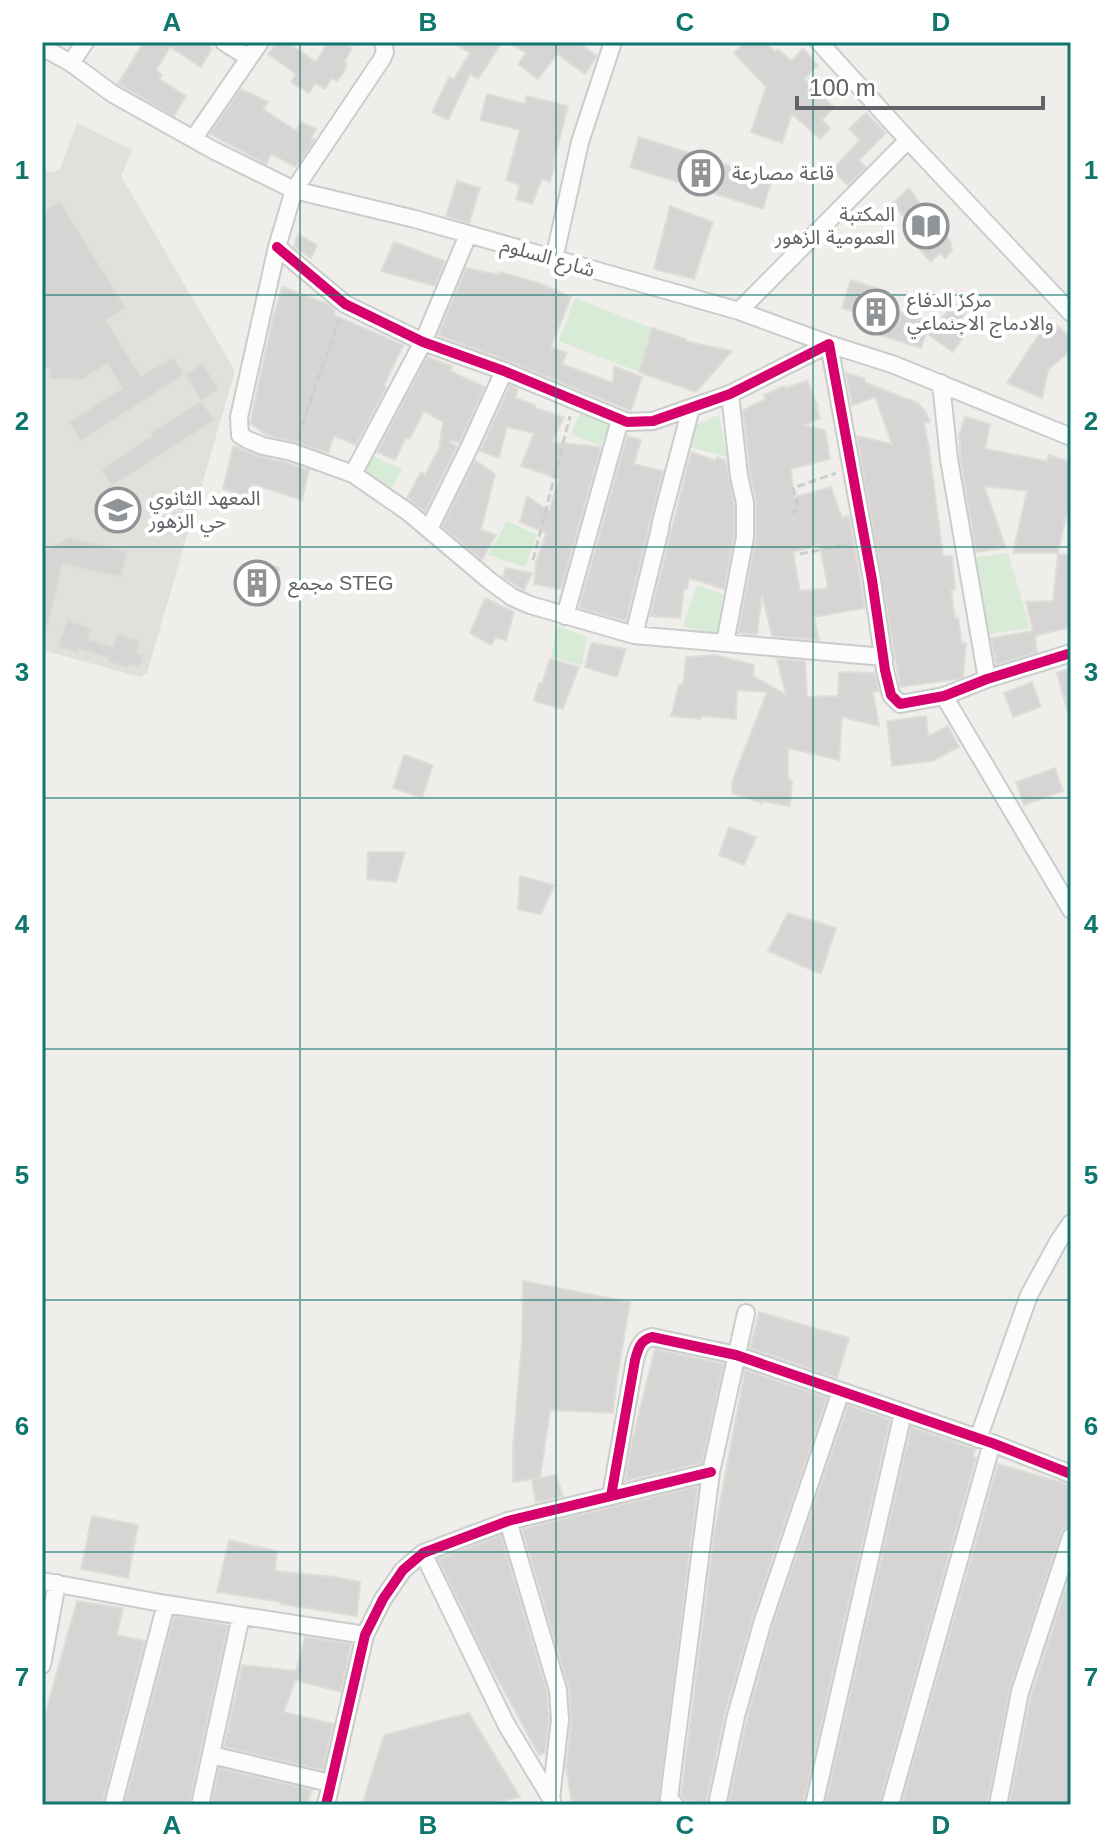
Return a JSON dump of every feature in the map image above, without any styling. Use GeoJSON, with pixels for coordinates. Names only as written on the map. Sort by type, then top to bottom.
{"type":"FeatureCollection","features":[{"type":"Feature","properties":{"kind":"street"},"geometry":{"type":"LineString","coordinates":[[71,63],[85,42]]}},
{"type":"Feature","properties":{"kind":"street"},"geometry":{"type":"LineString","coordinates":[[224,42],[249,58]]}},
{"type":"Feature","properties":{"kind":"street"},"geometry":{"type":"LineString","coordinates":[[194,138],[260,42]]}},
{"type":"Feature","properties":{"kind":"street"},"geometry":{"type":"LineString","coordinates":[[383,42],[385,52],[382,59],[294,190],[277,247],[239,417],[240,435],[263,446],[292,452],[353,474],[408,512],[512,597],[542,609],[634,635],[884,657]]}},
{"type":"Feature","properties":{"kind":"street"},"geometry":{"type":"LineString","coordinates":[[554,259],[580,142],[613,42]]}},
{"type":"Feature","properties":{"kind":"street"},"geometry":{"type":"LineString","coordinates":[[819,42],[1071,313]]}},
{"type":"Feature","properties":{"kind":"street","name":"شارع السلوم"},"geometry":{"type":"LineString","coordinates":[[42,47],[71,63],[113,94],[294,190],[415,219],[739,311],[892,364],[1071,437]]}},
{"type":"Feature","properties":{"kind":"street"},"geometry":{"type":"LineString","coordinates":[[739,311],[908,140]]}},
{"type":"Feature","properties":{"kind":"street"},"geometry":{"type":"LineString","coordinates":[[353,474],[423,342],[468,235]]}},
{"type":"Feature","properties":{"kind":"street"},"geometry":{"type":"LineString","coordinates":[[277,247],[345,304],[423,342],[632,423],[653,421],[730,394],[829,344],[891,695],[900,704],[944,696],[1071,653]]}},
{"type":"Feature","properties":{"kind":"street"},"geometry":{"type":"LineString","coordinates":[[429,529],[504,371]]}},
{"type":"Feature","properties":{"kind":"street"},"geometry":{"type":"LineString","coordinates":[[941,383],[949,459],[987,679]]}},
{"type":"Feature","properties":{"kind":"street"},"geometry":{"type":"LineString","coordinates":[[725,643],[745,537],[745,503],[730,394]]}},
{"type":"Feature","properties":{"kind":"street"},"geometry":{"type":"LineString","coordinates":[[634,635],[691,408]]}},
{"type":"Feature","properties":{"kind":"street"},"geometry":{"type":"LineString","coordinates":[[565,616],[620,420]]}},
{"type":"Feature","properties":{"kind":"street"},"geometry":{"type":"LineString","coordinates":[[944,696],[1071,910]]}},
{"type":"Feature","properties":{"kind":"street"},"geometry":{"type":"LineString","coordinates":[[890,1805],[985,1441],[1029,1295],[1071,1223]]}},
{"type":"Feature","properties":{"kind":"street"},"geometry":{"type":"LineString","coordinates":[[675,1805],[669,1799],[711,1472],[746,1313]]}},
{"type":"Feature","properties":{"kind":"street"},"geometry":{"type":"LineString","coordinates":[[611,1496],[635,1360],[645,1338],[652,1337],[736,1355],[1071,1474]]}},
{"type":"Feature","properties":{"kind":"street"},"geometry":{"type":"LineString","coordinates":[[717,1805],[736,1716],[762,1624],[841,1391]]}},
{"type":"Feature","properties":{"kind":"street"},"geometry":{"type":"LineString","coordinates":[[814,1805],[903,1413]]}},
{"type":"Feature","properties":{"kind":"street"},"geometry":{"type":"LineString","coordinates":[[326,1805],[365,1635],[383,1599],[403,1570],[423,1553],[508,1521],[711,1472]]}},
{"type":"Feature","properties":{"kind":"street"},"geometry":{"type":"LineString","coordinates":[[508,1521],[558,1690],[560,1720],[553,1802]]}},
{"type":"Feature","properties":{"kind":"street"},"geometry":{"type":"LineString","coordinates":[[998,1805],[1020,1692],[1071,1537]]}},
{"type":"Feature","properties":{"kind":"street"},"geometry":{"type":"LineString","coordinates":[[423,1553],[506,1724],[553,1802]]}},
{"type":"Feature","properties":{"kind":"street"},"geometry":{"type":"LineString","coordinates":[[42,1665],[49,1582],[365,1635]]}},
{"type":"Feature","properties":{"kind":"street"},"geometry":{"type":"LineString","coordinates":[[113,1805],[166,1604]]}},
{"type":"Feature","properties":{"kind":"street"},"geometry":{"type":"LineString","coordinates":[[200,1805],[241,1616]]}},
{"type":"Feature","properties":{"kind":"street"},"geometry":{"type":"LineString","coordinates":[[211,1755],[330,1783]]}},
{"type":"Feature","properties":{"kind":"path"},"geometry":{"type":"LineString","coordinates":[[292,452],[345,304]]}},
{"type":"Feature","properties":{"kind":"path"},"geometry":{"type":"LineString","coordinates":[[533,560],[574,401]]}},
{"type":"Feature","properties":{"kind":"path"},"geometry":{"type":"LineString","coordinates":[[791,513],[799,510],[793,488],[851,467]]}},
{"type":"Feature","properties":{"kind":"path"},"geometry":{"type":"LineString","coordinates":[[800,554],[865,541]]}},
{"type":"Feature","properties":{"kind":"shaded area","name":"المعهد الثانوي حي الزهور"},"geometry":{"type":"Polygon","coordinates":[[[77,123],[132,150],[121,176],[235,371],[147,673],[140,677],[42,650],[42,169],[51,173],[60,169],[77,123]]]}},
{"type":"Feature","properties":{"kind":"green space"},"geometry":{"type":"Polygon","coordinates":[[[575,298],[652,328],[639,372],[559,341],[575,298]]]}},
{"type":"Feature","properties":{"kind":"green space"},"geometry":{"type":"Polygon","coordinates":[[[580,413],[610,425],[601,446],[571,434],[580,413]]]}},
{"type":"Feature","properties":{"kind":"green space"},"geometry":{"type":"Polygon","coordinates":[[[719,415],[727,457],[689,447],[697,424],[719,415]]]}},
{"type":"Feature","properties":{"kind":"green space"},"geometry":{"type":"Polygon","coordinates":[[[371,455],[402,469],[390,492],[359,474],[371,455]]]}},
{"type":"Feature","properties":{"kind":"green space"},"geometry":{"type":"Polygon","coordinates":[[[507,521],[537,535],[525,567],[488,555],[507,521]]]}},
{"type":"Feature","properties":{"kind":"green space"},"geometry":{"type":"Polygon","coordinates":[[[1008,553],[1030,628],[984,635],[970,558],[1008,553]]]}},
{"type":"Feature","properties":{"kind":"green space"},"geometry":{"type":"Polygon","coordinates":[[[697,585],[724,595],[719,637],[683,626],[697,585]]]}},
{"type":"Feature","properties":{"kind":"green space"},"geometry":{"type":"Polygon","coordinates":[[[557,626],[587,637],[582,665],[551,657],[557,626]]]}},
{"type":"Feature","properties":{"kind":"building"},"geometry":{"type":"Polygon","coordinates":[[[144,42],[202,42],[212,48],[201,67],[170,47],[156,70],[162,75],[159,79],[186,96],[174,116],[118,84],[144,42]]]}},
{"type":"Feature","properties":{"kind":"building"},"geometry":{"type":"Polygon","coordinates":[[[277,42],[287,42],[316,62],[328,42],[343,42],[352,48],[344,62],[347,64],[344,72],[337,81],[332,78],[325,89],[315,83],[309,93],[291,82],[296,74],[268,54],[277,42]]]}},
{"type":"Feature","properties":{"kind":"building"},"geometry":{"type":"Polygon","coordinates":[[[452,42],[502,42],[478,79],[470,74],[448,120],[432,112],[449,77],[454,79],[470,53],[452,42]]]}},
{"type":"Feature","properties":{"kind":"building"},"geometry":{"type":"Polygon","coordinates":[[[508,42],[577,42],[597,56],[585,74],[557,54],[538,79],[518,64],[526,53],[508,42]]]}},
{"type":"Feature","properties":{"kind":"building"},"geometry":{"type":"Polygon","coordinates":[[[745,42],[765,42],[791,61],[803,49],[818,65],[804,79],[834,107],[822,120],[830,128],[820,139],[792,114],[782,143],[751,132],[766,87],[734,53],[745,42]]]}},
{"type":"Feature","properties":{"kind":"building"},"geometry":{"type":"Polygon","coordinates":[[[241,89],[268,102],[263,109],[296,131],[301,122],[316,129],[311,138],[315,139],[296,167],[271,154],[266,164],[210,134],[241,89]]]}},
{"type":"Feature","properties":{"kind":"building"},"geometry":{"type":"Polygon","coordinates":[[[487,94],[525,104],[527,96],[568,106],[550,182],[542,179],[532,204],[516,199],[520,185],[506,180],[520,130],[480,120],[487,94]]]}},
{"type":"Feature","properties":{"kind":"building"},"geometry":{"type":"Polygon","coordinates":[[[866,113],[886,133],[859,160],[866,167],[848,185],[832,170],[860,140],[849,129],[866,113]]]}},
{"type":"Feature","properties":{"kind":"building","name":"قاعة مصارعة"},"geometry":{"type":"Polygon","coordinates":[[[639,137],[772,179],[763,209],[630,167],[639,137]]]}},
{"type":"Feature","properties":{"kind":"building"},"geometry":{"type":"Polygon","coordinates":[[[457,181],[480,188],[469,223],[446,216],[457,181]]]}},
{"type":"Feature","properties":{"kind":"building","name":"المكتبة العمومية الزهور"},"geometry":{"type":"Polygon","coordinates":[[[909,188],[951,243],[952,251],[945,258],[940,253],[931,262],[908,237],[916,230],[892,204],[909,188]]]}},
{"type":"Feature","properties":{"kind":"building"},"geometry":{"type":"Polygon","coordinates":[[[60,201],[126,308],[106,320],[141,376],[173,357],[185,374],[81,441],[69,422],[122,388],[107,364],[82,380],[50,379],[49,370],[42,368],[42,212],[60,201]]]}},
{"type":"Feature","properties":{"kind":"building","name":"قاعة مصارعة"},"geometry":{"type":"Polygon","coordinates":[[[670,206],[713,222],[694,279],[654,269],[670,206]]]}},
{"type":"Feature","properties":{"kind":"building"},"geometry":{"type":"Polygon","coordinates":[[[298,234],[317,245],[311,258],[294,247],[298,234]]]}},
{"type":"Feature","properties":{"kind":"building"},"geometry":{"type":"Polygon","coordinates":[[[394,242],[445,261],[435,286],[381,271],[394,242]]]}},
{"type":"Feature","properties":{"kind":"building"},"geometry":{"type":"Polygon","coordinates":[[[466,268],[499,275],[500,272],[539,283],[571,297],[551,347],[567,353],[562,364],[613,383],[614,366],[642,377],[631,411],[438,335],[466,268]]]}},
{"type":"Feature","properties":{"kind":"building","name":"مركز الدفاع والادماج الاجنماعي"},"geometry":{"type":"Polygon","coordinates":[[[851,280],[888,292],[883,307],[938,324],[953,303],[966,312],[955,327],[965,334],[953,352],[926,333],[921,348],[860,329],[864,315],[842,308],[851,280]]]}},
{"type":"Feature","properties":{"kind":"building"},"geometry":{"type":"Polygon","coordinates":[[[282,287],[328,304],[335,310],[334,315],[403,345],[384,386],[386,388],[356,445],[334,436],[328,453],[266,435],[250,423],[282,287]]]}},
{"type":"Feature","properties":{"kind":"building"},"geometry":{"type":"Polygon","coordinates":[[[1049,319],[1071,337],[1071,350],[1048,370],[1042,398],[1007,383],[1049,319]]]}},
{"type":"Feature","properties":{"kind":"building"},"geometry":{"type":"Polygon","coordinates":[[[652,328],[686,341],[732,351],[696,392],[639,372],[652,328]]]}},
{"type":"Feature","properties":{"kind":"building"},"geometry":{"type":"Polygon","coordinates":[[[427,357],[452,366],[450,371],[485,387],[459,443],[450,442],[457,447],[425,512],[407,498],[421,472],[425,475],[439,449],[443,422],[424,411],[395,460],[377,452],[427,357]]]}},
{"type":"Feature","properties":{"kind":"building"},"geometry":{"type":"Polygon","coordinates":[[[203,363],[219,389],[201,401],[185,374],[203,363]]]}},
{"type":"Feature","properties":{"kind":"building"},"geometry":{"type":"Polygon","coordinates":[[[846,373],[918,403],[930,422],[924,423],[943,556],[952,556],[955,589],[951,590],[955,618],[958,618],[962,644],[966,643],[963,677],[958,679],[900,687],[857,436],[892,444],[875,397],[852,406],[846,373]]]}},
{"type":"Feature","properties":{"kind":"building"},"geometry":{"type":"Polygon","coordinates":[[[807,381],[820,419],[804,425],[825,430],[830,459],[791,469],[794,497],[831,487],[842,518],[849,516],[865,608],[814,617],[819,640],[772,636],[762,594],[757,635],[738,633],[756,537],[756,501],[743,410],[766,399],[764,395],[807,381]],[[820,545],[793,552],[800,591],[828,588],[820,545]]]}},
{"type":"Feature","properties":{"kind":"building"},"geometry":{"type":"Polygon","coordinates":[[[510,385],[518,389],[515,398],[564,417],[552,442],[601,447],[561,589],[534,584],[536,563],[546,533],[520,522],[527,496],[549,511],[559,479],[521,466],[534,433],[507,427],[499,458],[480,451],[510,385]]]}},
{"type":"Feature","properties":{"kind":"building"},"geometry":{"type":"Polygon","coordinates":[[[201,401],[215,420],[112,486],[101,469],[201,401]]]}},
{"type":"Feature","properties":{"kind":"building"},"geometry":{"type":"Polygon","coordinates":[[[965,417],[990,424],[985,449],[1047,461],[1049,455],[1071,462],[1071,494],[1058,553],[1013,553],[1027,491],[984,486],[1006,548],[976,552],[958,438],[965,417]]]}},
{"type":"Feature","properties":{"kind":"building"},"geometry":{"type":"Polygon","coordinates":[[[627,436],[641,440],[634,464],[663,471],[626,621],[579,608],[627,436]]]}},
{"type":"Feature","properties":{"kind":"building"},"geometry":{"type":"Polygon","coordinates":[[[233,446],[309,470],[302,500],[252,484],[249,498],[223,489],[233,446]]]}},
{"type":"Feature","properties":{"kind":"building"},"geometry":{"type":"Polygon","coordinates":[[[691,452],[716,461],[717,457],[726,461],[734,504],[734,536],[724,589],[689,578],[687,589],[684,588],[680,618],[650,616],[691,452]]]}},
{"type":"Feature","properties":{"kind":"building"},"geometry":{"type":"Polygon","coordinates":[[[475,460],[495,474],[481,530],[496,535],[482,560],[442,527],[475,460]]]}},
{"type":"Feature","properties":{"kind":"building"},"geometry":{"type":"Polygon","coordinates":[[[69,537],[127,551],[121,577],[63,564],[47,631],[42,630],[42,552],[69,537]]]}},
{"type":"Feature","properties":{"kind":"building"},"geometry":{"type":"Polygon","coordinates":[[[1058,554],[1071,555],[1071,627],[1035,636],[1037,652],[996,665],[991,638],[1033,631],[1026,602],[1053,601],[1058,554]]]}},
{"type":"Feature","properties":{"kind":"building","name":"مجمع STEG"},"geometry":{"type":"Polygon","coordinates":[[[261,563],[279,568],[271,598],[237,592],[242,575],[261,563]]]}},
{"type":"Feature","properties":{"kind":"building"},"geometry":{"type":"Polygon","coordinates":[[[506,568],[532,573],[524,590],[503,577],[506,568]]]}},
{"type":"Feature","properties":{"kind":"building"},"geometry":{"type":"Polygon","coordinates":[[[485,598],[514,612],[506,641],[496,637],[491,645],[470,633],[485,598]]]}},
{"type":"Feature","properties":{"kind":"building"},"geometry":{"type":"Polygon","coordinates":[[[67,620],[92,628],[88,639],[113,647],[117,634],[141,641],[137,653],[144,655],[140,668],[108,662],[109,659],[79,649],[78,653],[58,647],[67,620]]]}},
{"type":"Feature","properties":{"kind":"building"},"geometry":{"type":"Polygon","coordinates":[[[591,643],[626,649],[617,677],[585,667],[591,643]]]}},
{"type":"Feature","properties":{"kind":"building"},"geometry":{"type":"Polygon","coordinates":[[[715,655],[754,665],[753,676],[786,695],[777,659],[805,661],[807,697],[838,696],[839,672],[874,673],[879,691],[873,692],[879,726],[842,717],[839,760],[788,748],[788,779],[792,781],[790,806],[762,803],[732,793],[732,782],[767,692],[737,690],[736,719],[671,716],[679,685],[683,685],[686,657],[715,655]]]}},
{"type":"Feature","properties":{"kind":"building"},"geometry":{"type":"Polygon","coordinates":[[[550,659],[579,667],[563,709],[534,701],[550,659]]]}},
{"type":"Feature","properties":{"kind":"building"},"geometry":{"type":"Polygon","coordinates":[[[1071,668],[1071,710],[1067,710],[1057,673],[1071,668]]]}},
{"type":"Feature","properties":{"kind":"building"},"geometry":{"type":"Polygon","coordinates":[[[1032,682],[1041,707],[1013,717],[1004,693],[1032,682]]]}},
{"type":"Feature","properties":{"kind":"building"},"geometry":{"type":"Polygon","coordinates":[[[926,716],[928,736],[948,726],[959,747],[932,761],[892,766],[887,721],[926,716]]]}},
{"type":"Feature","properties":{"kind":"building"},"geometry":{"type":"Polygon","coordinates":[[[404,755],[433,765],[422,798],[393,788],[404,755]]]}},
{"type":"Feature","properties":{"kind":"building"},"geometry":{"type":"Polygon","coordinates":[[[1055,768],[1063,791],[1024,805],[1016,782],[1055,768]]]}},
{"type":"Feature","properties":{"kind":"building"},"geometry":{"type":"Polygon","coordinates":[[[729,827],[756,837],[744,865],[719,855],[729,827]]]}},
{"type":"Feature","properties":{"kind":"building"},"geometry":{"type":"Polygon","coordinates":[[[368,852],[405,852],[396,882],[367,879],[368,852]]]}},
{"type":"Feature","properties":{"kind":"building"},"geometry":{"type":"Polygon","coordinates":[[[520,876],[554,885],[541,914],[518,910],[520,876]]]}},
{"type":"Feature","properties":{"kind":"building"},"geometry":{"type":"Polygon","coordinates":[[[788,913],[836,928],[821,974],[768,951],[788,913]]]}},
{"type":"Feature","properties":{"kind":"building"},"geometry":{"type":"Polygon","coordinates":[[[523,1281],[630,1302],[613,1413],[550,1410],[540,1478],[556,1475],[563,1496],[536,1503],[532,1480],[539,1478],[513,1482],[523,1281]]]}},
{"type":"Feature","properties":{"kind":"building"},"geometry":{"type":"Polygon","coordinates":[[[759,1312],[849,1338],[837,1378],[750,1348],[759,1312]]]}},
{"type":"Feature","properties":{"kind":"building"},"geometry":{"type":"Polygon","coordinates":[[[655,1349],[724,1364],[702,1463],[625,1481],[631,1445],[655,1349]]]}},
{"type":"Feature","properties":{"kind":"building"},"geometry":{"type":"Polygon","coordinates":[[[745,1370],[827,1398],[752,1620],[725,1713],[706,1803],[685,1800],[681,1795],[714,1535],[745,1370]]]}},
{"type":"Feature","properties":{"kind":"building"},"geometry":{"type":"Polygon","coordinates":[[[848,1405],[890,1420],[803,1805],[728,1805],[772,1627],[848,1405]]]}},
{"type":"Feature","properties":{"kind":"building"},"geometry":{"type":"Polygon","coordinates":[[[911,1427],[972,1448],[975,1450],[973,1457],[976,1458],[879,1805],[825,1805],[911,1427]]]}},
{"type":"Feature","properties":{"kind":"building"},"geometry":{"type":"Polygon","coordinates":[[[998,1464],[1071,1485],[1071,1526],[1064,1528],[1061,1534],[1010,1689],[987,1805],[901,1805],[998,1464]]]}},
{"type":"Feature","properties":{"kind":"building"},"geometry":{"type":"Polygon","coordinates":[[[698,1486],[659,1802],[572,1805],[566,1766],[571,1721],[569,1689],[522,1529],[698,1486]]]}},
{"type":"Feature","properties":{"kind":"building"},"geometry":{"type":"Polygon","coordinates":[[[92,1516],[138,1525],[128,1578],[81,1569],[92,1516]]]}},
{"type":"Feature","properties":{"kind":"building"},"geometry":{"type":"Polygon","coordinates":[[[501,1535],[547,1692],[549,1720],[545,1753],[539,1755],[484,1654],[438,1559],[501,1535]]]}},
{"type":"Feature","properties":{"kind":"building"},"geometry":{"type":"Polygon","coordinates":[[[229,1540],[277,1551],[275,1571],[360,1582],[357,1616],[217,1592],[229,1540]]]}},
{"type":"Feature","properties":{"kind":"building"},"geometry":{"type":"Polygon","coordinates":[[[1071,1572],[1071,1805],[1009,1805],[1031,1695],[1071,1572]]]}},
{"type":"Feature","properties":{"kind":"building"},"geometry":{"type":"Polygon","coordinates":[[[77,1601],[123,1608],[117,1635],[145,1641],[102,1805],[42,1805],[42,1725],[77,1601]]]}},
{"type":"Feature","properties":{"kind":"building"},"geometry":{"type":"Polygon","coordinates":[[[174,1616],[228,1626],[189,1805],[124,1805],[174,1616]]]}},
{"type":"Feature","properties":{"kind":"building"},"geometry":{"type":"Polygon","coordinates":[[[305,1637],[351,1644],[341,1692],[295,1680],[284,1712],[333,1724],[323,1770],[224,1747],[242,1665],[296,1671],[305,1637]]]}},
{"type":"Feature","properties":{"kind":"building"},"geometry":{"type":"Polygon","coordinates":[[[469,1713],[520,1797],[486,1805],[362,1805],[384,1735],[469,1713]]]}},
{"type":"Feature","properties":{"kind":"building"},"geometry":{"type":"Polygon","coordinates":[[[219,1768],[312,1790],[307,1805],[211,1805],[219,1768]]]}},
{"type":"Feature","properties":{"kind":"cycle path"},"geometry":{"type":"LineString","coordinates":[[277,247],[345,304],[423,342],[504,371],[627,422],[653,421],[730,394],[829,344],[891,695],[900,704],[944,696],[1071,653]]}},
{"type":"Feature","properties":{"kind":"cycle path"},"geometry":{"type":"LineString","coordinates":[[611,1496],[635,1360],[642,1343],[652,1337],[736,1355],[992,1443],[1071,1474]]}},
{"type":"Feature","properties":{"kind":"cycle path"},"geometry":{"type":"LineString","coordinates":[[326,1805],[365,1635],[383,1599],[403,1570],[423,1553],[508,1521],[711,1472]]}},
{"type":"Feature","properties":{"kind":"place","name":"قاعة مصارعة"},"geometry":{"type":"Point","coordinates":[701,173]}},
{"type":"Feature","properties":{"kind":"place","name":"المكتبة العمومية الزهور"},"geometry":{"type":"Point","coordinates":[926,226]}},
{"type":"Feature","properties":{"kind":"place","name":"مركز الدفاع والادماج الاجنماعي"},"geometry":{"type":"Point","coordinates":[876,312]}},
{"type":"Feature","properties":{"kind":"place","name":"المعهد الثانوي حي الزهور"},"geometry":{"type":"Point","coordinates":[118,510]}},
{"type":"Feature","properties":{"kind":"place","name":"مجمع STEG"},"geometry":{"type":"Point","coordinates":[257,583]}}]}
